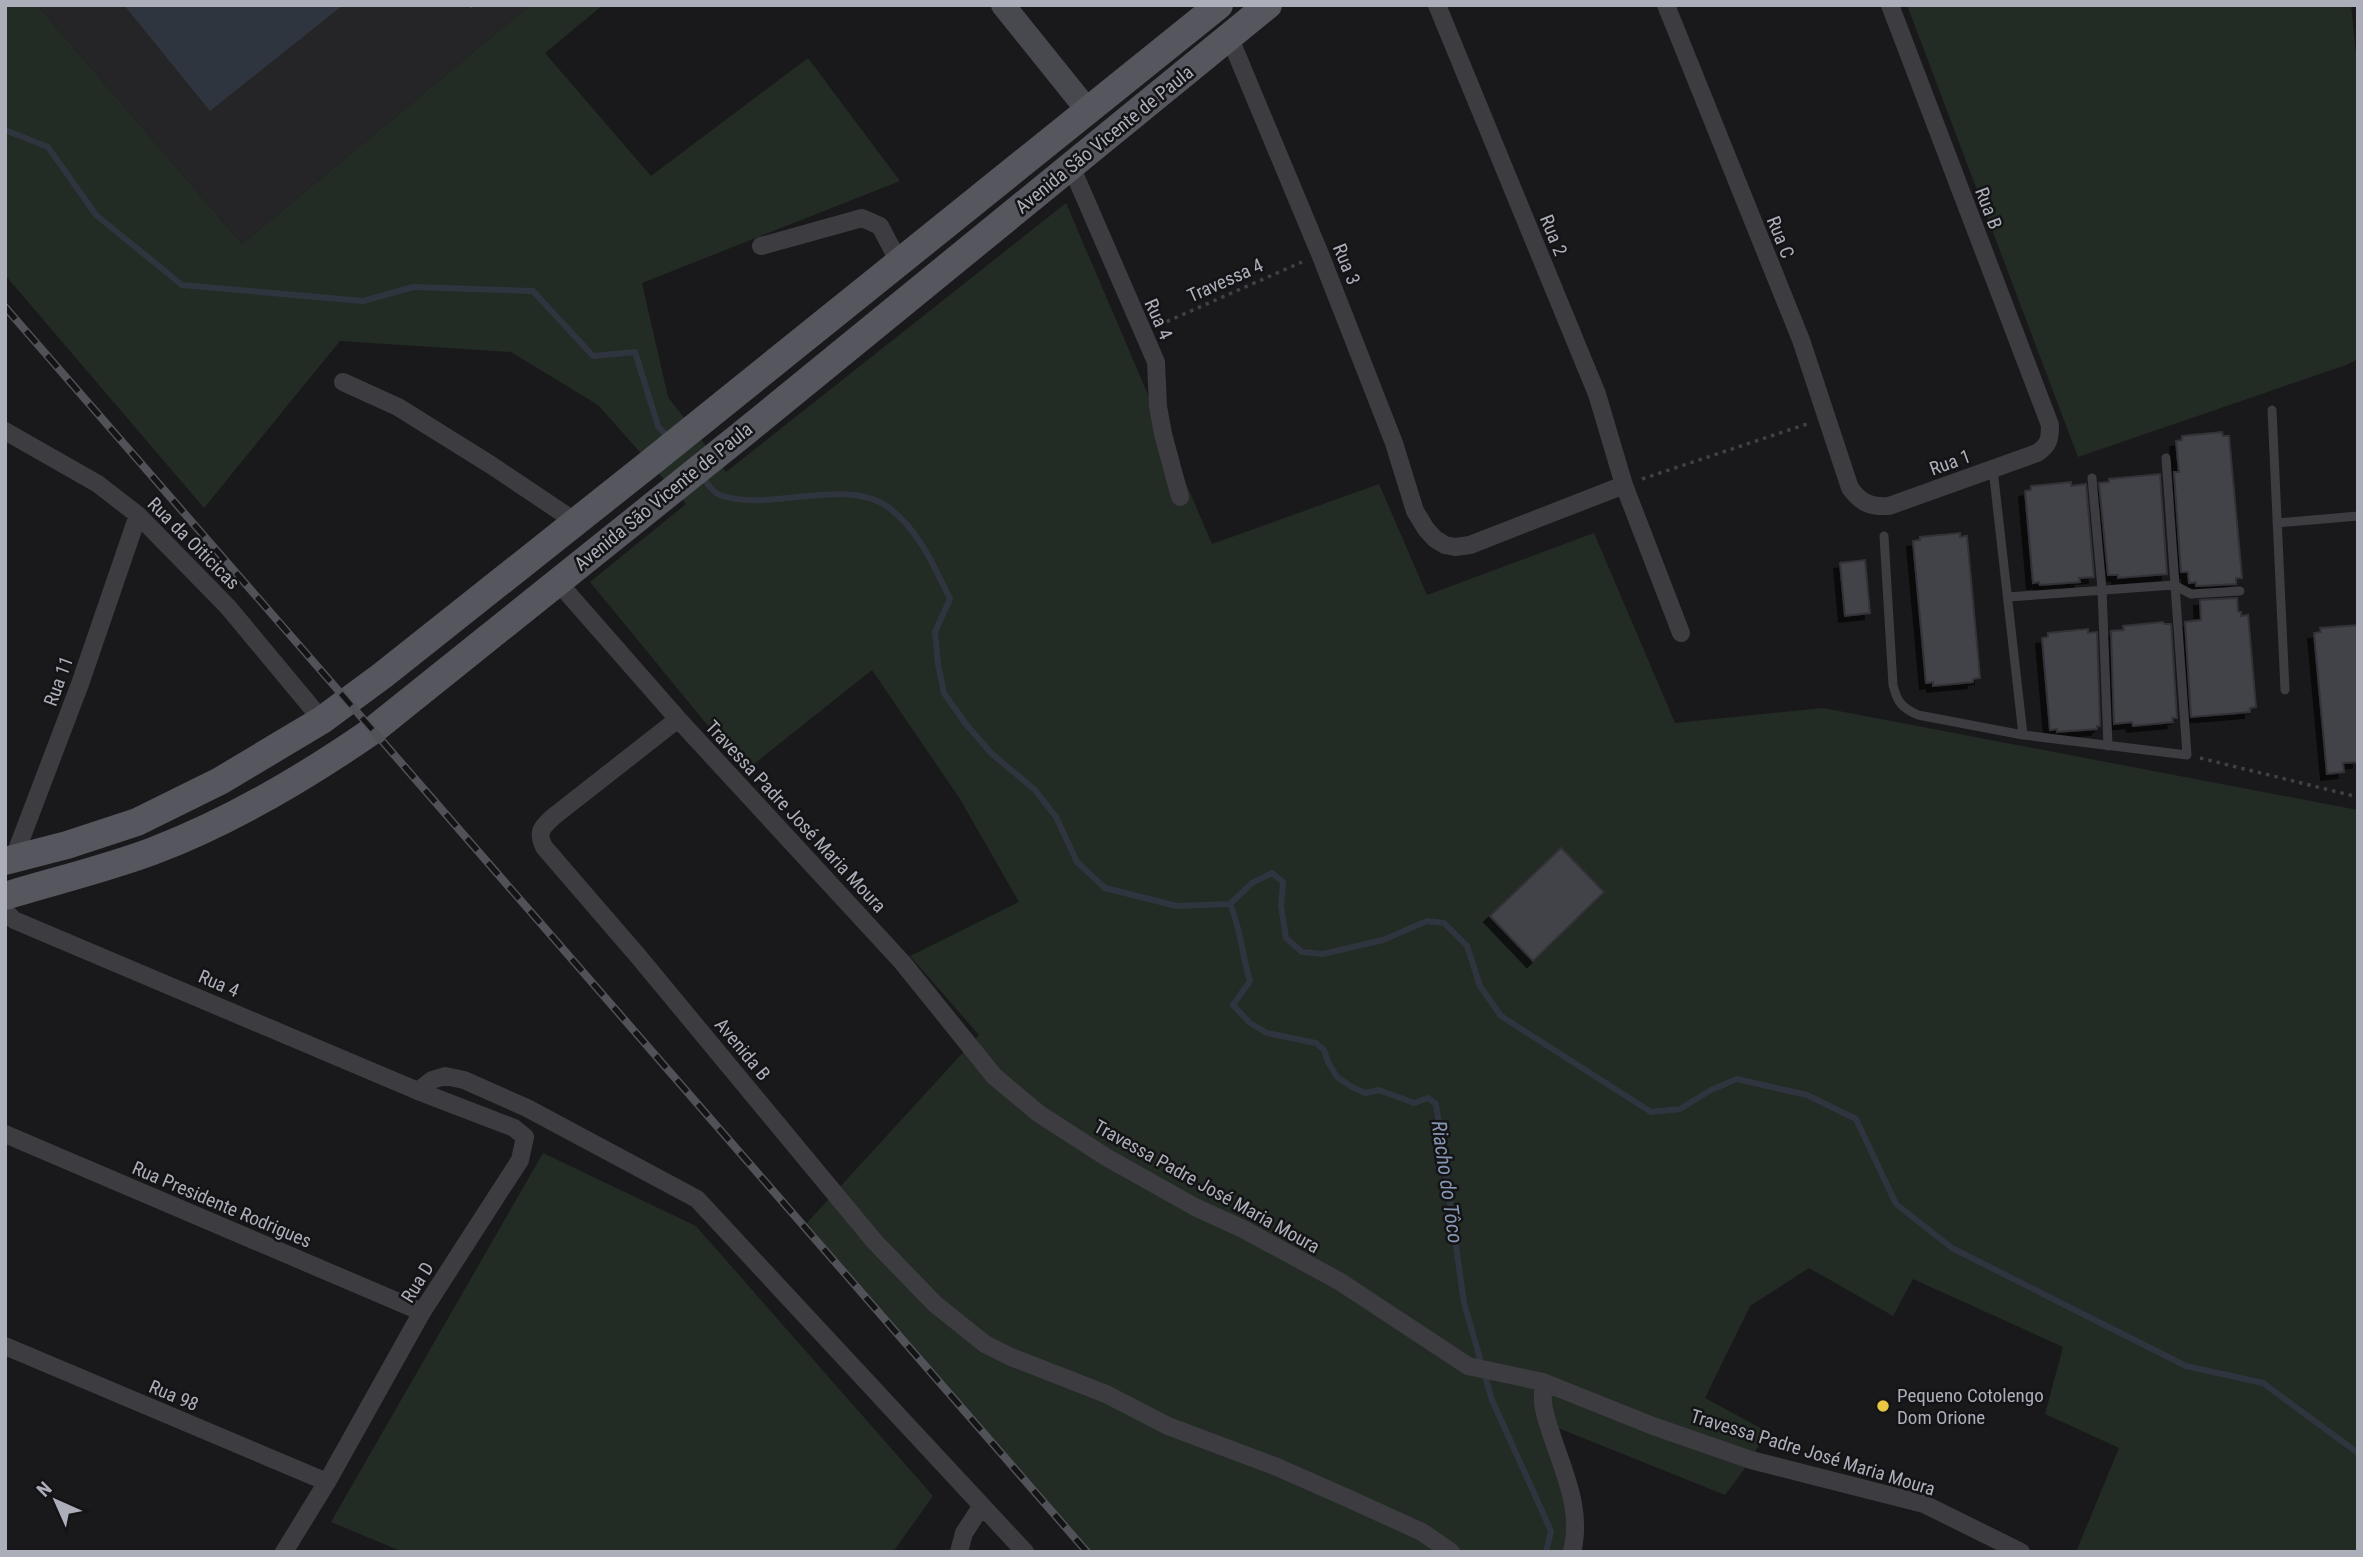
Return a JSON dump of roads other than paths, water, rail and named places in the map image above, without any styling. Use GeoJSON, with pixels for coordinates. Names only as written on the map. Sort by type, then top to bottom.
{"type":"FeatureCollection","features":[{"type":"Feature","properties":{"kind":"main road","name":"Avenida São Vicente de Paula"},"geometry":{"type":"LineString","coordinates":[[9,860],[67,845],[137,822],[220,781],[322,720],[383,675],[645,467],[1219,5]]}},
{"type":"Feature","properties":{"kind":"main road","name":"Avenida São Vicente de Paula"},"geometry":{"type":"LineString","coordinates":[[7,913],[245,809],[372,731],[1268,5]]}},
{"type":"Feature","properties":{"kind":"main road"},"geometry":{"type":"LineString","coordinates":[[853,300],[874,326]]}},
{"type":"Feature","properties":{"kind":"street"},"geometry":{"type":"LineString","coordinates":[[1003,5],[1089,111]]}},
{"type":"Feature","properties":{"kind":"street","name":"Rua 2"},"geometry":{"type":"LineString","coordinates":[[1437,5],[1597,394],[1624,485],[1681,634]]}},
{"type":"Feature","properties":{"kind":"street","name":"Rua C"},"geometry":{"type":"LineString","coordinates":[[1666,5],[1801,341],[1850,488]]}},
{"type":"Feature","properties":{"kind":"street","name":"Rua B"},"geometry":{"type":"LineString","coordinates":[[1890,5],[2050,425]]}},
{"type":"Feature","properties":{"kind":"street","name":"Rua 3"},"geometry":{"type":"LineString","coordinates":[[1230,36],[1394,443],[1415,510],[1426,529],[1445,545],[1470,545],[1624,485]]}},
{"type":"Feature","properties":{"kind":"street","name":"Rua 4"},"geometry":{"type":"LineString","coordinates":[[1071,166],[1141,333],[1156,362],[1161,425],[1180,497]]}},
{"type":"Feature","properties":{"kind":"street"},"geometry":{"type":"LineString","coordinates":[[761,246],[862,218],[880,226],[899,262]]}},
{"type":"Feature","properties":{"kind":"street"},"geometry":{"type":"LineString","coordinates":[[343,382],[398,407],[576,522]]}},
{"type":"Feature","properties":{"kind":"street","name":"Rua 1"},"geometry":{"type":"LineString","coordinates":[[1850,488],[1860,501],[1873,507],[1889,506],[2037,453],[2046,447],[2050,438],[2050,425]]}},
{"type":"Feature","properties":{"kind":"street","name":"Rua da Oiticicas"},"geometry":{"type":"LineString","coordinates":[[5,431],[98,484],[138,515],[229,607],[322,720]]}},
{"type":"Feature","properties":{"kind":"street","name":"Rua 11"},"geometry":{"type":"LineString","coordinates":[[9,860],[79,684],[138,515]]}},
{"type":"Feature","properties":{"kind":"street","name":"Travessa Padre José Maria Moura"},"geometry":{"type":"LineString","coordinates":[[557,581],[678,719],[902,962],[994,1076],[1038,1113],[1106,1157],[1339,1281],[1468,1366],[1543,1382],[1653,1426],[1751,1460],[1924,1504],[2021,1552]]}},
{"type":"Feature","properties":{"kind":"street","name":"Avenida B"},"geometry":{"type":"LineString","coordinates":[[678,719],[553,817],[541,828],[539,837],[544,847],[875,1242],[935,1304],[985,1343],[1011,1357],[1106,1395],[1168,1426],[1278,1467],[1422,1532],[1451,1552]]}},
{"type":"Feature","properties":{"kind":"street","name":"Rua 4"},"geometry":{"type":"LineString","coordinates":[[7,913],[418,1091]]}},
{"type":"Feature","properties":{"kind":"street"},"geometry":{"type":"LineString","coordinates":[[418,1091],[432,1080],[445,1076],[464,1080],[527,1108],[697,1199],[1025,1552]]}},
{"type":"Feature","properties":{"kind":"street","name":"Rua D"},"geometry":{"type":"LineString","coordinates":[[284,1552],[327,1482],[422,1312],[520,1160],[525,1137],[514,1128],[418,1091]]}},
{"type":"Feature","properties":{"kind":"street","name":"Rua Presidente Rodrigues"},"geometry":{"type":"LineString","coordinates":[[5,1134],[422,1312]]}},
{"type":"Feature","properties":{"kind":"street","name":"Rua 98"},"geometry":{"type":"LineString","coordinates":[[5,1346],[327,1482]]}},
{"type":"Feature","properties":{"kind":"street"},"geometry":{"type":"LineString","coordinates":[[1543,1382],[1544,1408],[1576,1517],[1576,1536],[1572,1552]]}},
{"type":"Feature","properties":{"kind":"street"},"geometry":{"type":"LineString","coordinates":[[959,1552],[964,1533],[981,1507]]}},
{"type":"Feature","properties":{"kind":"lane"},"geometry":{"type":"LineString","coordinates":[[2272,410],[2285,690]]}},
{"type":"Feature","properties":{"kind":"lane"},"geometry":{"type":"LineString","coordinates":[[1884,536],[1893,685],[1896,700],[1904,709],[1918,715],[2023,735],[2187,755],[2166,458]]}},
{"type":"Feature","properties":{"kind":"lane"},"geometry":{"type":"LineString","coordinates":[[1993,468],[2023,735]]}},
{"type":"Feature","properties":{"kind":"lane"},"geometry":{"type":"LineString","coordinates":[[2092,478],[2102,589],[2108,746]]}},
{"type":"Feature","properties":{"kind":"lane"},"geometry":{"type":"LineString","coordinates":[[2277,523],[2358,516]]}},
{"type":"Feature","properties":{"kind":"lane"},"geometry":{"type":"LineString","coordinates":[[2008,597],[2174,585],[2191,594],[2240,591]]}},
{"type":"Feature","properties":{"kind":"waterway"},"geometry":{"type":"LineString","coordinates":[[5,130],[48,147],[96,215],[182,285],[363,301],[413,287],[533,291],[593,356],[635,352],[658,426],[669,439]]}},
{"type":"Feature","properties":{"kind":"waterway"},"geometry":{"type":"LineString","coordinates":[[702,477],[717,494],[739,499],[760,500],[828,494],[870,498],[888,507],[909,526],[925,549],[950,599],[935,632],[944,693],[991,753],[1035,790],[1056,817],[1077,862],[1105,888],[1177,906],[1230,904],[1252,883],[1272,873],[1283,882],[1281,906],[1286,938],[1302,952],[1323,954],[1383,940],[1427,921],[1444,923],[1467,946],[1480,986],[1501,1016],[1651,1112],[1680,1109],[1711,1090],[1737,1079],[1807,1095],[1856,1119],[1896,1204],[1952,1248],[2186,1366],[2263,1383],[2358,1453]]}},
{"type":"Feature","properties":{"kind":"waterway","name":"Riacho do Tôco"},"geometry":{"type":"LineString","coordinates":[[1230,904],[1250,981],[1233,1005],[1250,1023],[1267,1033],[1316,1043],[1324,1050],[1337,1077],[1365,1093],[1379,1090],[1414,1103],[1428,1098],[1436,1104],[1464,1303],[1492,1400],[1551,1531],[1546,1552]]}},
{"type":"Feature","properties":{"kind":"railway"},"geometry":{"type":"LineString","coordinates":[[5,307],[1087,1552]]}},
{"type":"Feature","properties":{"kind":"place","name":"Pequeno Cotolengo Dom Orione"},"geometry":{"type":"Point","coordinates":[1883,1406]}}]}
